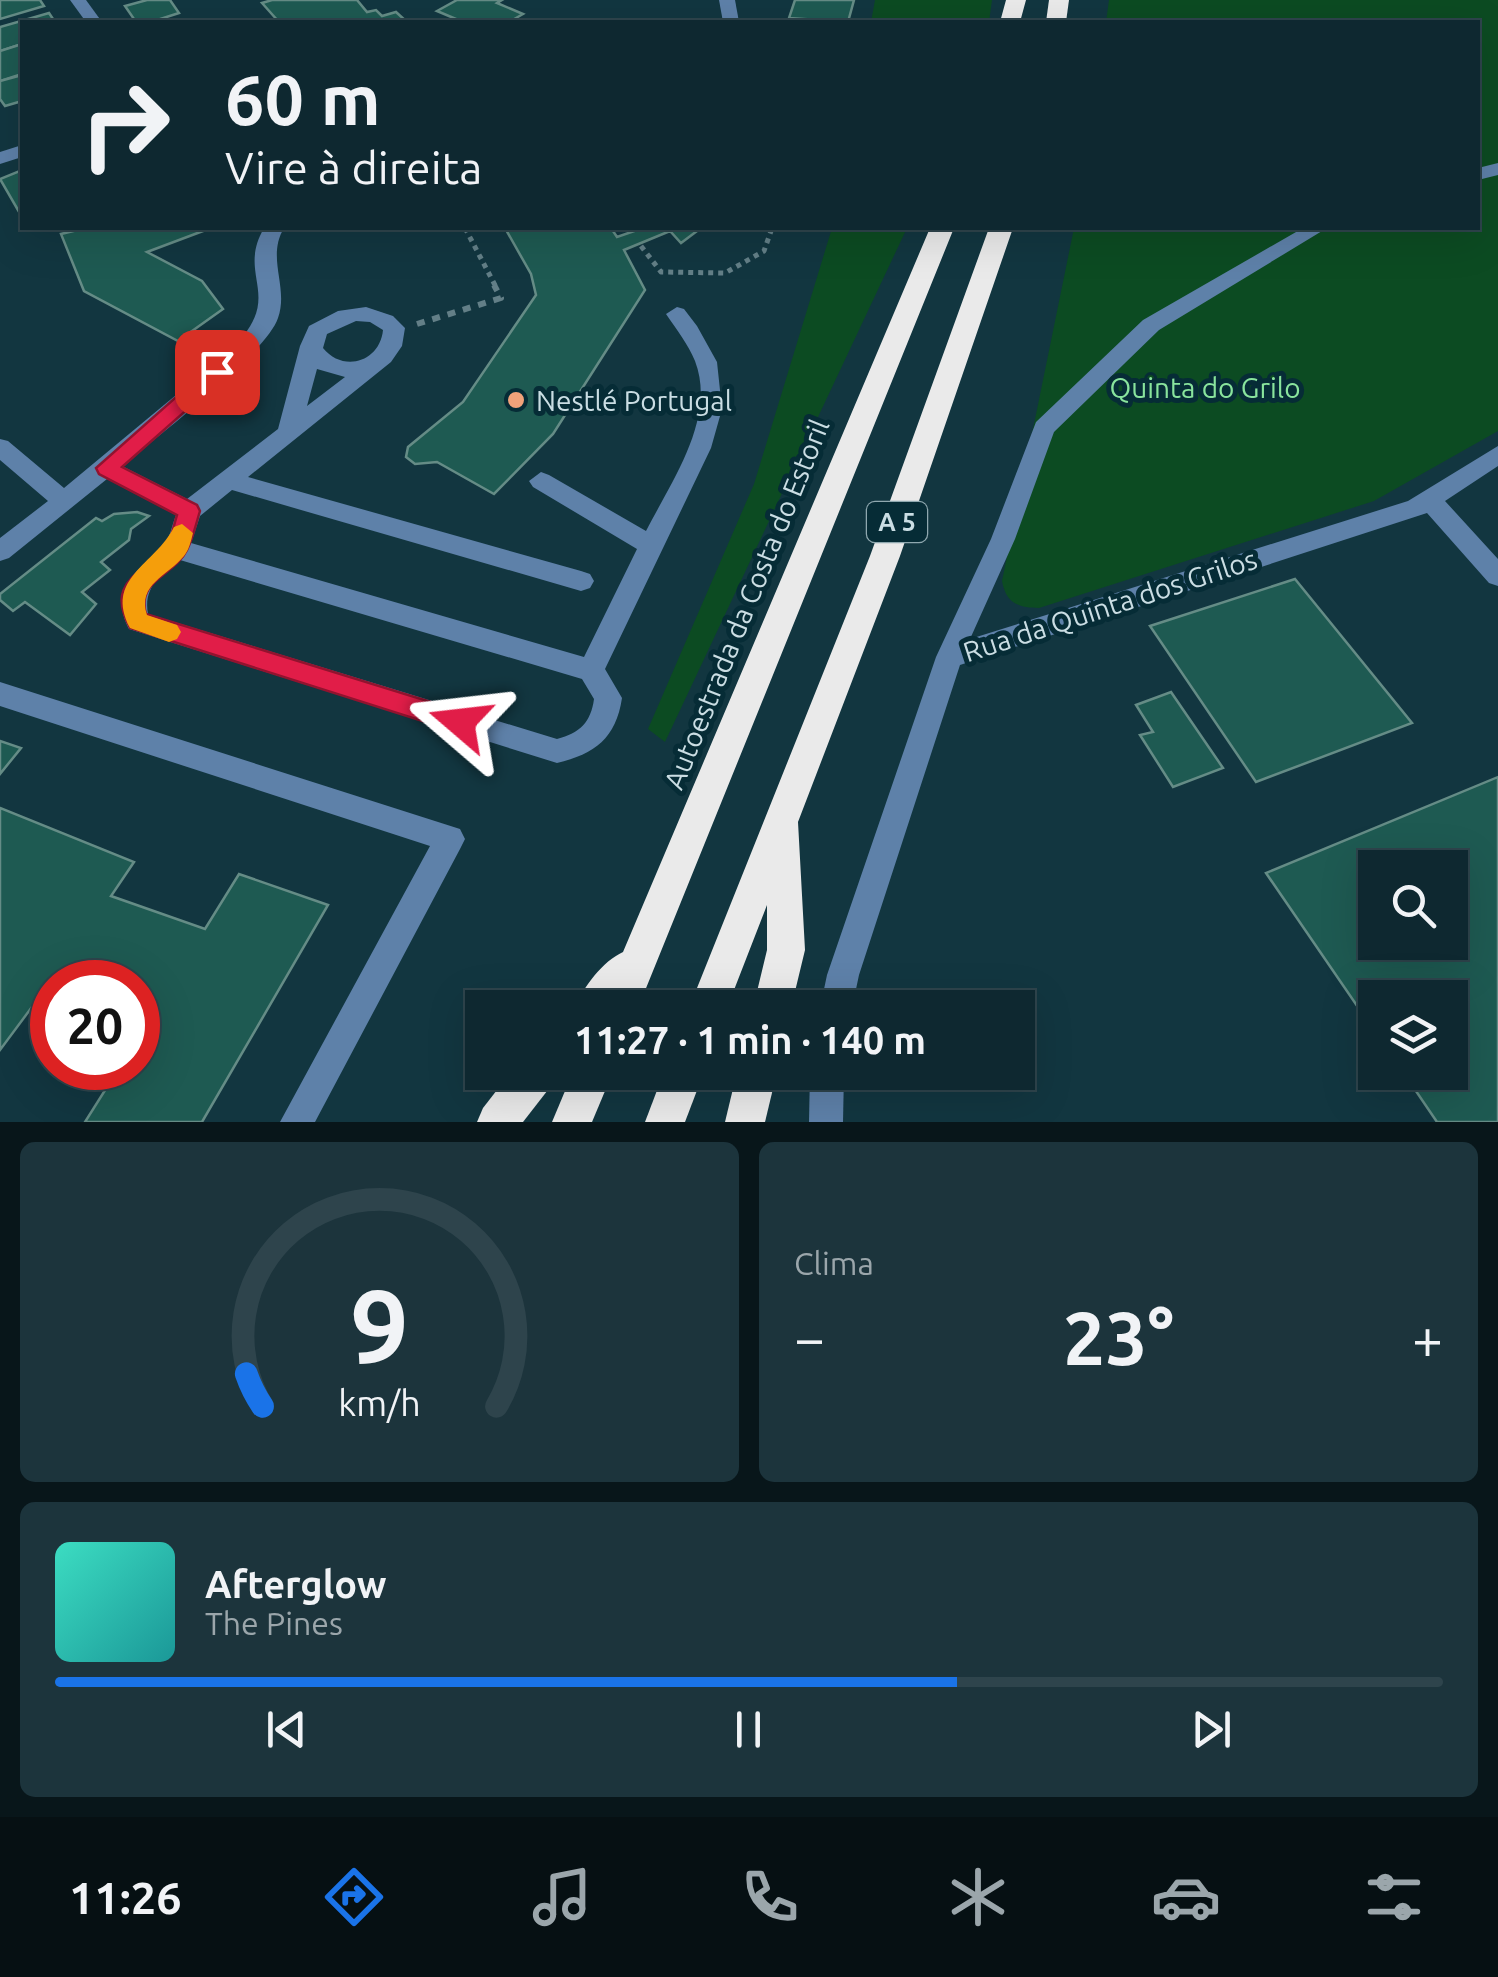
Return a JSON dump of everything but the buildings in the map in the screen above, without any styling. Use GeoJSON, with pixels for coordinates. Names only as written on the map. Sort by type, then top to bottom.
{"type":"FeatureCollection","features":[{"type":"Feature","properties":{"kind":"highway","name":"Autoestrada da Costa do Estoril"},"geometry":{"type":"LineString","coordinates":[[626,990],[941,230]]}},
{"type":"Feature","properties":{"kind":"highway","name":"A 5"},"geometry":{"type":"LineString","coordinates":[[715,990],[885,556],[1000,230]]}},
{"type":"Feature","properties":{"kind":"highway"},"geometry":{"type":"LineString","coordinates":[[776,990],[786,950],[783,812]]}},
{"type":"Feature","properties":{"kind":"highway"},"geometry":{"type":"LineString","coordinates":[[609,990],[641,953]]}},
{"type":"Feature","properties":{"kind":"highway"},"geometry":{"type":"LineString","coordinates":[[498,1122],[523,1090]]}},
{"type":"Feature","properties":{"kind":"highway"},"geometry":{"type":"LineString","coordinates":[[572,1122],[585,1090]]}},
{"type":"Feature","properties":{"kind":"highway"},"geometry":{"type":"LineString","coordinates":[[666,1122],[678,1090]]}},
{"type":"Feature","properties":{"kind":"highway"},"geometry":{"type":"LineString","coordinates":[[745,1122],[753,1090]]}},
{"type":"Feature","properties":{"kind":"street"},"geometry":{"type":"LineString","coordinates":[[0,550],[106,468],[238,355],[265,325],[271,292],[263,266],[272,230]]}},
{"type":"Feature","properties":{"kind":"street"},"geometry":{"type":"LineString","coordinates":[[949,657],[1003,539],[1044,428],[1151,324],[1314,230]]}},
{"type":"Feature","properties":{"kind":"street"},"geometry":{"type":"LineString","coordinates":[[177,549],[591,670],[608,698],[601,730],[580,747],[556,751],[138,622],[132,610],[133,596],[142,579],[177,549],[189,511],[392,349],[394,328],[376,314],[349,315],[326,323],[311,346],[289,431]]}},
{"type":"Feature","properties":{"kind":"street"},"geometry":{"type":"LineString","coordinates":[[591,670],[707,430],[715,391],[705,356],[677,314]]}},
{"type":"Feature","properties":{"kind":"street"},"geometry":{"type":"LineString","coordinates":[[311,346],[316,360],[328,367],[361,369],[374,365]]}},
{"type":"Feature","properties":{"kind":"street"},"geometry":{"type":"LineString","coordinates":[[0,448],[64,501]]}},
{"type":"Feature","properties":{"kind":"street","name":"Rua da Quinta dos Grilos"},"geometry":{"type":"LineString","coordinates":[[840,990],[949,657],[1418,507],[1498,455]]}},
{"type":"Feature","properties":{"kind":"street"},"geometry":{"type":"LineString","coordinates":[[106,468],[189,511]]}},
{"type":"Feature","properties":{"kind":"street"},"geometry":{"type":"LineString","coordinates":[[227,480],[581,581]]}},
{"type":"Feature","properties":{"kind":"street"},"geometry":{"type":"LineString","coordinates":[[541,481],[652,546]]}},
{"type":"Feature","properties":{"kind":"street"},"geometry":{"type":"LineString","coordinates":[[1429,499],[1498,576]]}},
{"type":"Feature","properties":{"kind":"street"},"geometry":{"type":"LineString","coordinates":[[0,694],[450,838],[297,1122]]}},
{"type":"Feature","properties":{"kind":"street"},"geometry":{"type":"LineString","coordinates":[[826,1122],[827,1090]]}},
{"type":"Feature","properties":{"kind":"path"},"geometry":{"type":"LineString","coordinates":[[417,324],[501,298],[465,230]]}},
{"type":"Feature","properties":{"kind":"path"},"geometry":{"type":"LineString","coordinates":[[642,246],[661,272],[725,273],[764,251],[771,230]]}},
{"type":"Feature","properties":{"kind":"green space"},"geometry":{"type":"Polygon","coordinates":[[[875,0],[992,0],[989,20],[871,20],[875,0]]]}},
{"type":"Feature","properties":{"kind":"green space","name":"Quinta do Grilo"},"geometry":{"type":"Polygon","coordinates":[[[1109,0],[1498,0],[1498,431],[1374,501],[1039,608],[1025,607],[1010,599],[1002,581],[1074,230],[1480,230],[1480,20],[1106,20],[1109,0]]]}},
{"type":"Feature","properties":{"kind":"green space"},"geometry":{"type":"Polygon","coordinates":[[[831,230],[906,230],[665,742],[648,729],[754,484],[831,230]]]}},
{"type":"Feature","properties":{"kind":"slow traffic"},"geometry":{"type":"LineString","coordinates":[[169,632],[138,622],[132,610],[133,596],[156,564],[177,549],[182,533]]}},
{"type":"Feature","properties":{"kind":"place","name":"Nestlé Portugal"},"geometry":{"type":"Point","coordinates":[516,400]}},
{"type":"Feature","properties":{"kind":"route"},"geometry":{"type":"LineString","coordinates":[[217,372],[106,468],[189,511],[177,549],[156,564],[133,596],[132,610],[138,622],[460,722]]}}]}
